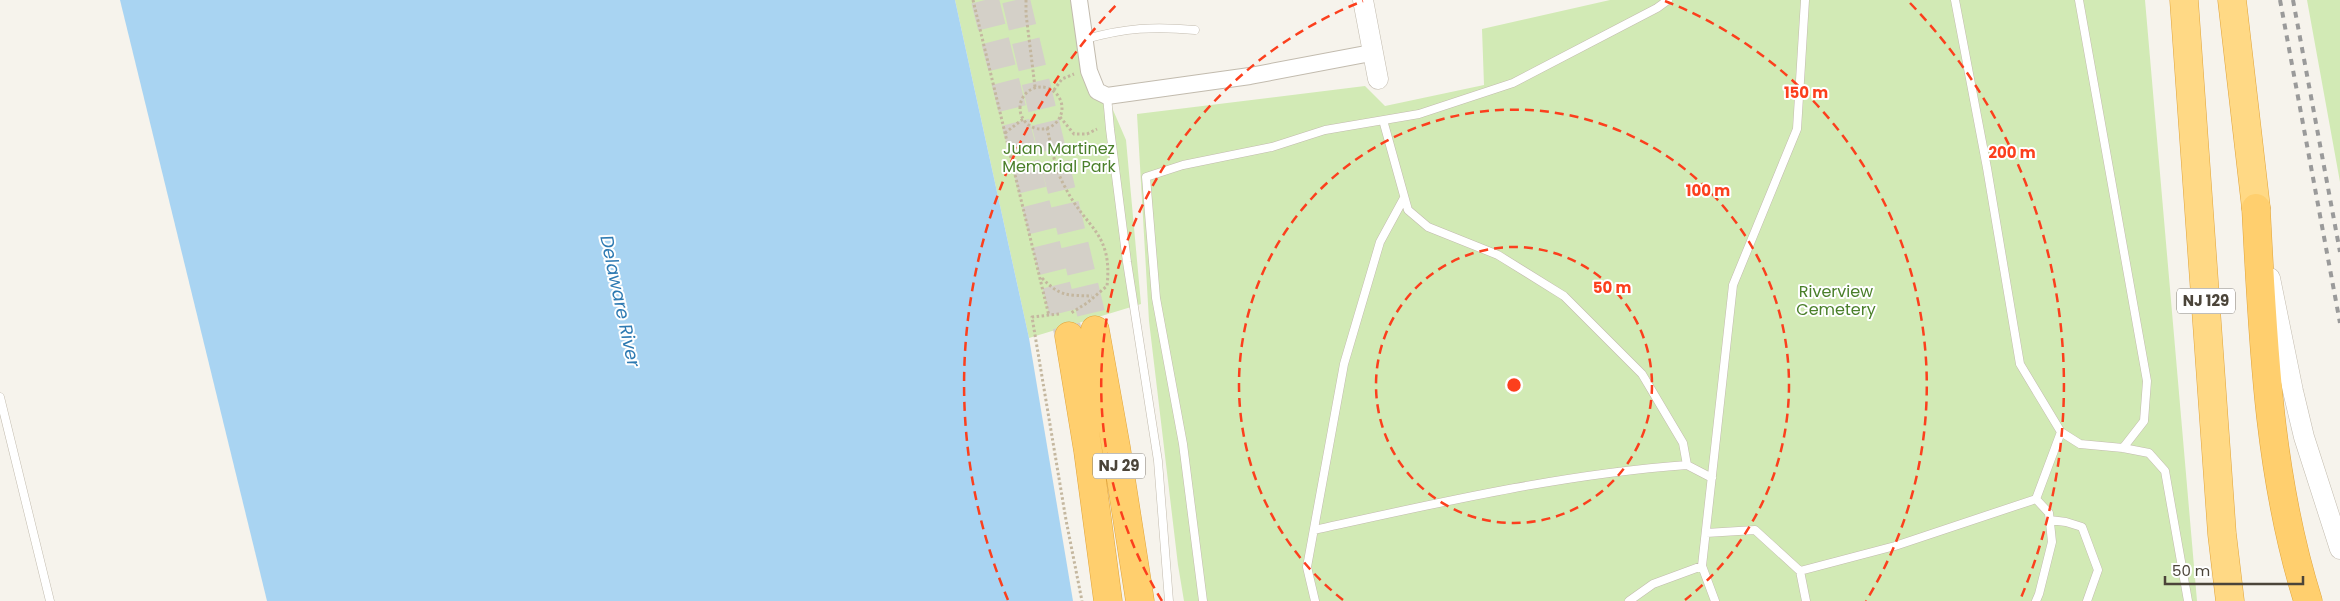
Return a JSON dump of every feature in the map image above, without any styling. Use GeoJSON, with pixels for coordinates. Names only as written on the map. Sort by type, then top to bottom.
{"type":"FeatureCollection","features":[{"type":"Feature","properties":{"kind":"highway","name":"NJ 129"},"geometry":{"type":"LineString","coordinates":[[2184,0],[2222,534],[2230,601]]}},
{"type":"Feature","properties":{"kind":"highway"},"geometry":{"type":"LineString","coordinates":[[2232,0],[2256,208],[2264,352],[2276,461],[2288,528],[2308,601]]}},
{"type":"Feature","properties":{"kind":"highway","name":"NJ 29"},"geometry":{"type":"LineString","coordinates":[[1095,330],[1116,447],[1140,601]]}},
{"type":"Feature","properties":{"kind":"highway","name":"NJ 29"},"geometry":{"type":"LineString","coordinates":[[1069,336],[1088,451],[1108,601]]}},
{"type":"Feature","properties":{"kind":"street"},"geometry":{"type":"LineString","coordinates":[[1079,0],[1089,71],[1097,91],[1107,100],[1372,53]]}},
{"type":"Feature","properties":{"kind":"street"},"geometry":{"type":"LineString","coordinates":[[1363,0],[1378,79]]}},
{"type":"Feature","properties":{"kind":"street"},"geometry":{"type":"LineString","coordinates":[[2256,208],[2293,392],[2304,437],[2340,549]]}},
{"type":"Feature","properties":{"kind":"lane"},"geometry":{"type":"LineString","coordinates":[[1203,601],[1183,444],[1156,298],[1146,177],[1183,165],[1272,146],[1325,130],[1419,114],[1513,83],[1657,8],[1668,0]]}},
{"type":"Feature","properties":{"kind":"lane"},"geometry":{"type":"LineString","coordinates":[[1715,601],[1702,566],[1733,285],[1797,130],[1805,0]]}},
{"type":"Feature","properties":{"kind":"lane"},"geometry":{"type":"LineString","coordinates":[[1955,0],[1987,168],[2020,364],[2060,432],[2080,444],[2123,448],[2149,453],[2164,471],[2188,601]]}},
{"type":"Feature","properties":{"kind":"lane"},"geometry":{"type":"LineString","coordinates":[[2079,0],[2147,381],[2144,421],[2123,448]]}},
{"type":"Feature","properties":{"kind":"lane"},"geometry":{"type":"LineString","coordinates":[[1086,39],[1119,30],[1146,27],[1195,30]]}},
{"type":"Feature","properties":{"kind":"lane"},"geometry":{"type":"LineString","coordinates":[[1107,100],[1127,262],[1158,461],[1169,601]]}},
{"type":"Feature","properties":{"kind":"lane"},"geometry":{"type":"LineString","coordinates":[[1383,120],[1408,210],[1428,227],[1498,255],[1564,296],[1642,374],[1683,443],[1687,465]]}},
{"type":"Feature","properties":{"kind":"lane"},"geometry":{"type":"LineString","coordinates":[[1315,601],[1307,567],[1344,364],[1380,242],[1404,198]]}},
{"type":"Feature","properties":{"kind":"lane"},"geometry":{"type":"LineString","coordinates":[[0,397],[50,601]]}},
{"type":"Feature","properties":{"kind":"lane"},"geometry":{"type":"LineString","coordinates":[[2036,499],[2060,432]]}},
{"type":"Feature","properties":{"kind":"lane"},"geometry":{"type":"LineString","coordinates":[[1314,530],[1433,504],[1613,472],[1687,465],[1712,478]]}},
{"type":"Feature","properties":{"kind":"lane"},"geometry":{"type":"LineString","coordinates":[[2036,499],[2049,513],[2052,542],[2040,594],[2036,601]]}},
{"type":"Feature","properties":{"kind":"lane"},"geometry":{"type":"LineString","coordinates":[[1800,571],[1895,546],[2036,499]]}},
{"type":"Feature","properties":{"kind":"lane"},"geometry":{"type":"LineString","coordinates":[[2050,520],[2082,527],[2098,570],[2087,601]]}},
{"type":"Feature","properties":{"kind":"lane"},"geometry":{"type":"LineString","coordinates":[[1706,533],[1755,530],[1800,571],[1806,601]]}},
{"type":"Feature","properties":{"kind":"lane"},"geometry":{"type":"LineString","coordinates":[[1629,601],[1652,584],[1702,566]]}},
{"type":"Feature","properties":{"kind":"path"},"geometry":{"type":"LineString","coordinates":[[973,0],[1016,185],[1041,277],[1048,316]]}},
{"type":"Feature","properties":{"kind":"path"},"geometry":{"type":"LineString","coordinates":[[1026,0],[1035,87]]}},
{"type":"Feature","properties":{"kind":"path"},"geometry":{"type":"LineString","coordinates":[[1054,90],[1062,79],[1078,73]]}},
{"type":"Feature","properties":{"kind":"path"},"geometry":{"type":"LineString","coordinates":[[1035,87],[1048,87],[1054,90],[1062,103],[1060,117],[1047,128],[1033,128],[1022,119],[1019,106],[1020,100],[1029,89],[1035,87]]}},
{"type":"Feature","properties":{"kind":"path"},"geometry":{"type":"LineString","coordinates":[[1060,117],[1074,134],[1087,134],[1104,123],[1107,100]]}},
{"type":"Feature","properties":{"kind":"path"},"geometry":{"type":"LineString","coordinates":[[1005,133],[1022,119]]}},
{"type":"Feature","properties":{"kind":"path"},"geometry":{"type":"LineString","coordinates":[[1047,128],[1064,186],[1076,207],[1102,238],[1109,268],[1107,286],[1072,313],[1032,317],[1066,520],[1082,601]]}},
{"type":"Feature","properties":{"kind":"path"},"geometry":{"type":"LineString","coordinates":[[1041,277],[1056,292],[1065,295],[1093,296]]}},
{"type":"Feature","properties":{"kind":"green space","name":"Juan Martinez Memorial Park"},"geometry":{"type":"Polygon","coordinates":[[[955,0],[1079,0],[1089,71],[1107,96],[1126,140],[1141,304],[1029,338],[955,0]]]}},
{"type":"Feature","properties":{"kind":"green space","name":"Riverview Cemetery"},"geometry":{"type":"Polygon","coordinates":[[[1610,0],[2145,0],[2197,601],[1184,601],[1149,321],[1137,114],[1365,86],[1385,106],[1484,85],[1482,29],[1610,0]]]}},
{"type":"Feature","properties":{"kind":"green space"},"geometry":{"type":"Polygon","coordinates":[[[2307,0],[2340,0],[2340,182],[2307,0]]]}},
{"type":"Feature","properties":{"kind":"water","name":"Delaware River"},"geometry":{"type":"Polygon","coordinates":[[[120,0],[955,0],[1029,338],[1073,601],[267,601],[120,0]]]}},
{"type":"Feature","properties":{"kind":"tunnel"},"geometry":{"type":"LineString","coordinates":[[985,0],[1069,336]]}},
{"type":"Feature","properties":{"kind":"tunnel"},"geometry":{"type":"LineString","coordinates":[[1016,0],[1095,330]]}},
{"type":"Feature","properties":{"kind":"railway"},"geometry":{"type":"LineString","coordinates":[[2280,0],[2340,323]]}},
{"type":"Feature","properties":{"kind":"railway"},"geometry":{"type":"LineString","coordinates":[[2293,0],[2340,252]]}}]}
